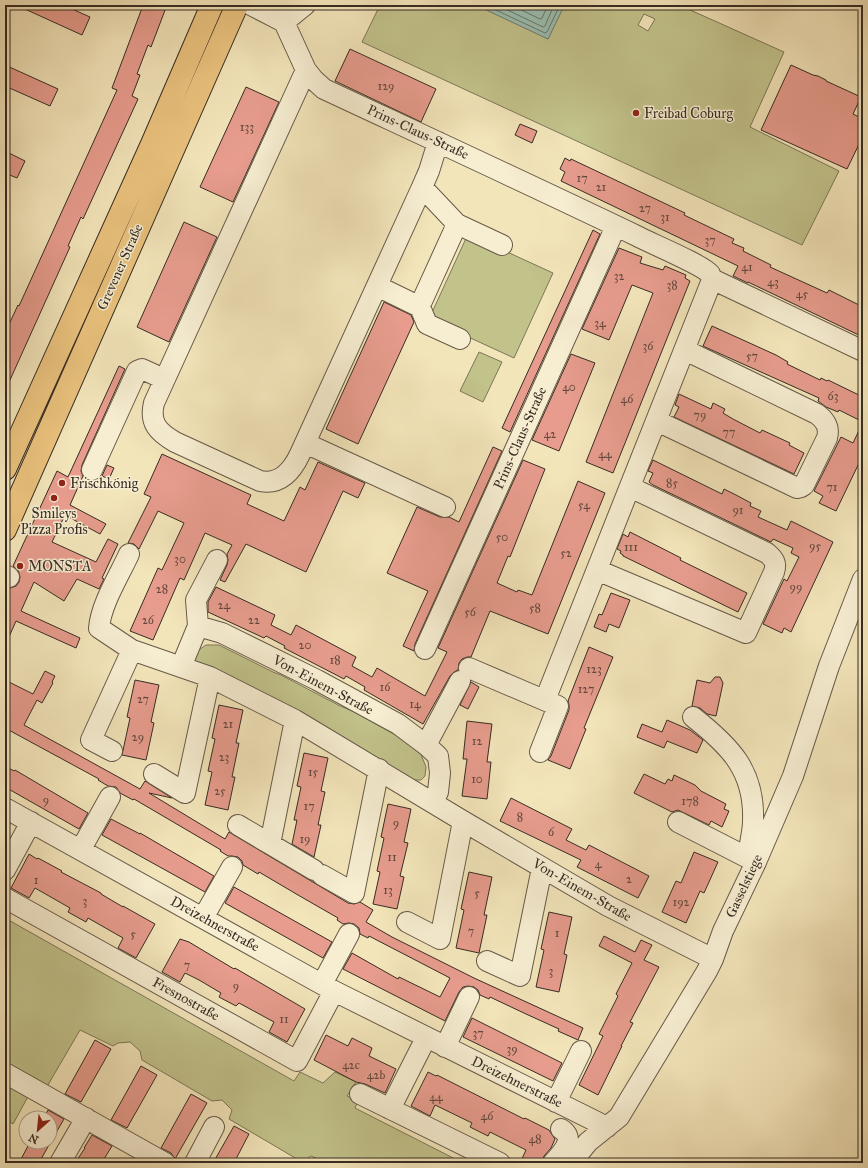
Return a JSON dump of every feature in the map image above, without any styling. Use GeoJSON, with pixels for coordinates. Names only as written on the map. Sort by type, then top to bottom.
{"type":"FeatureCollection","features":[{"type":"Feature","properties":{"kind":"main road","name":"Grevener Straße"},"geometry":{"type":"LineString","coordinates":[[5,469],[152,144],[212,5]]}},
{"type":"Feature","properties":{"kind":"main road","name":"Grevener Straße"},"geometry":{"type":"LineString","coordinates":[[5,530],[237,5]]}},
{"type":"Feature","properties":{"kind":"street"},"geometry":{"type":"LineString","coordinates":[[251,5],[284,22],[305,5]]}},
{"type":"Feature","properties":{"kind":"street","name":"Prins-Claus-Straße"},"geometry":{"type":"LineString","coordinates":[[284,22],[306,70],[324,89],[616,226],[702,268],[708,272],[712,279],[863,351]]}},
{"type":"Feature","properties":{"kind":"street"},"geometry":{"type":"LineString","coordinates":[[306,70],[164,379],[152,409],[153,419],[159,430],[175,442],[258,480],[270,482],[285,476],[295,464],[377,286],[429,171],[438,142]]}},
{"type":"Feature","properties":{"kind":"street"},"geometry":{"type":"LineString","coordinates":[[422,187],[457,224],[483,239],[502,245]]}},
{"type":"Feature","properties":{"kind":"street"},"geometry":{"type":"LineString","coordinates":[[422,302],[457,224]]}},
{"type":"Feature","properties":{"kind":"street","name":"Prins-Claus-Straße"},"geometry":{"type":"LineString","coordinates":[[425,649],[616,226]]}},
{"type":"Feature","properties":{"kind":"street"},"geometry":{"type":"LineString","coordinates":[[545,700],[712,279]]}},
{"type":"Feature","properties":{"kind":"street"},"geometry":{"type":"LineString","coordinates":[[377,286],[420,307],[427,324],[456,336]]}},
{"type":"Feature","properties":{"kind":"street"},"geometry":{"type":"LineString","coordinates":[[656,421],[796,488],[804,485],[827,438],[827,426],[817,414],[685,350]]}},
{"type":"Feature","properties":{"kind":"street"},"geometry":{"type":"LineString","coordinates":[[92,470],[137,371],[142,369],[164,379]]}},
{"type":"Feature","properties":{"kind":"street"},"geometry":{"type":"LineString","coordinates":[[305,443],[445,507]]}},
{"type":"Feature","properties":{"kind":"street"},"geometry":{"type":"LineString","coordinates":[[597,570],[746,632],[774,572],[776,565],[772,557],[758,548],[630,487]]}},
{"type":"Feature","properties":{"kind":"street","name":"Von-Einem-Straße"},"geometry":{"type":"LineString","coordinates":[[129,554],[106,602],[101,615],[99,628],[132,650],[210,677],[296,720],[463,821],[608,906],[713,959]]}},
{"type":"Feature","properties":{"kind":"street"},"geometry":{"type":"LineString","coordinates":[[181,668],[198,626],[196,600],[217,560]]}},
{"type":"Feature","properties":{"kind":"street","name":"Gasselstiege"},"geometry":{"type":"LineString","coordinates":[[571,1163],[588,1142],[619,1118],[713,959],[723,931],[756,862],[793,776],[829,666],[863,579]]}},
{"type":"Feature","properties":{"kind":"street","name":"Von-Einem-Straße"},"geometry":{"type":"LineString","coordinates":[[198,626],[222,633],[318,680],[398,724],[426,745],[438,756],[440,773],[438,792],[432,802]]}},
{"type":"Feature","properties":{"kind":"street"},"geometry":{"type":"LineString","coordinates":[[112,751],[91,740],[132,650]]}},
{"type":"Feature","properties":{"kind":"street"},"geometry":{"type":"LineString","coordinates":[[426,745],[464,674],[545,700],[558,706],[540,752]]}},
{"type":"Feature","properties":{"kind":"street"},"geometry":{"type":"LineString","coordinates":[[154,774],[185,792],[210,677]]}},
{"type":"Feature","properties":{"kind":"street"},"geometry":{"type":"LineString","coordinates":[[693,717],[713,732],[728,748],[746,774],[751,790],[753,808],[753,822],[749,851],[756,862]]}},
{"type":"Feature","properties":{"kind":"street"},"geometry":{"type":"LineString","coordinates":[[270,844],[296,720]]}},
{"type":"Feature","properties":{"kind":"street"},"geometry":{"type":"LineString","coordinates":[[238,825],[354,893],[379,769]]}},
{"type":"Feature","properties":{"kind":"street"},"geometry":{"type":"LineString","coordinates":[[81,849],[110,797]]}},
{"type":"Feature","properties":{"kind":"street","name":"Dreizehnerstraße"},"geometry":{"type":"LineString","coordinates":[[5,808],[328,987],[426,1038],[607,1127]]}},
{"type":"Feature","properties":{"kind":"street"},"geometry":{"type":"LineString","coordinates":[[406,922],[440,938],[463,821]]}},
{"type":"Feature","properties":{"kind":"street"},"geometry":{"type":"LineString","coordinates":[[5,870],[31,822]]}},
{"type":"Feature","properties":{"kind":"street"},"geometry":{"type":"LineString","coordinates":[[678,822],[756,862]]}},
{"type":"Feature","properties":{"kind":"street"},"geometry":{"type":"LineString","coordinates":[[203,918],[232,867]]}},
{"type":"Feature","properties":{"kind":"street"},"geometry":{"type":"LineString","coordinates":[[487,961],[520,976],[542,868]]}},
{"type":"Feature","properties":{"kind":"street","name":"Fresnostraße"},"geometry":{"type":"LineString","coordinates":[[5,898],[298,1061],[328,987]]}},
{"type":"Feature","properties":{"kind":"street"},"geometry":{"type":"LineString","coordinates":[[328,987],[349,934]]}},
{"type":"Feature","properties":{"kind":"street"},"geometry":{"type":"LineString","coordinates":[[445,1047],[469,997]]}},
{"type":"Feature","properties":{"kind":"street"},"geometry":{"type":"LineString","coordinates":[[390,1109],[426,1038]]}},
{"type":"Feature","properties":{"kind":"street"},"geometry":{"type":"LineString","coordinates":[[556,1102],[581,1050]]}},
{"type":"Feature","properties":{"kind":"street"},"geometry":{"type":"LineString","coordinates":[[5,1073],[165,1163]]}},
{"type":"Feature","properties":{"kind":"street"},"geometry":{"type":"LineString","coordinates":[[360,1094],[500,1163]]}},
{"type":"Feature","properties":{"kind":"street"},"geometry":{"type":"LineString","coordinates":[[60,1163],[86,1118]]}},
{"type":"Feature","properties":{"kind":"street"},"geometry":{"type":"LineString","coordinates":[[195,1163],[214,1126]]}},
{"type":"Feature","properties":{"kind":"street","name":"Dreizehnerstraße"},"geometry":{"type":"LineString","coordinates":[[554,1163],[566,1147],[568,1141],[567,1136],[561,1129]]}},
{"type":"Feature","properties":{"kind":"green space","name":"Freibad Coburg"},"geometry":{"type":"Polygon","coordinates":[[[380,5],[476,5],[548,39],[564,6],[562,5],[679,5],[784,52],[750,127],[839,171],[802,245],[362,42],[380,5]],[[644,14],[638,25],[648,31],[655,19],[644,14]]]}},
{"type":"Feature","properties":{"kind":"green space"},"geometry":{"type":"Polygon","coordinates":[[[468,234],[553,273],[514,358],[429,319],[468,234]]]}},
{"type":"Feature","properties":{"kind":"green space"},"geometry":{"type":"Polygon","coordinates":[[[479,352],[502,362],[483,402],[460,391],[479,352]]]}},
{"type":"Feature","properties":{"kind":"green space"},"geometry":{"type":"Polygon","coordinates":[[[206,645],[219,645],[340,706],[355,712],[406,741],[420,752],[426,767],[425,776],[421,780],[412,780],[193,665],[196,652],[206,645]]]}},
{"type":"Feature","properties":{"kind":"green space"},"geometry":{"type":"Polygon","coordinates":[[[5,918],[294,1081],[300,1072],[323,1083],[335,1072],[356,1082],[347,1096],[358,1101],[355,1108],[463,1163],[325,1163],[311,1156],[302,1162],[229,1119],[232,1110],[222,1100],[212,1101],[142,1060],[140,1051],[130,1042],[118,1043],[113,1046],[80,1030],[45,1090],[5,1067],[5,918]]]}},
{"type":"Feature","properties":{"kind":"green space"},"geometry":{"type":"Polygon","coordinates":[[[5,1079],[30,1093],[21,1110],[18,1110],[18,1115],[13,1124],[5,1119],[5,1079]]]}},
{"type":"Feature","properties":{"kind":"water"},"geometry":{"type":"Polygon","coordinates":[[[476,5],[562,5],[564,6],[548,39],[476,5]]]}},
{"type":"Feature","properties":{"kind":"building"},"geometry":{"type":"Polygon","coordinates":[[[16,5],[63,5],[90,17],[82,35],[16,5]]]}},
{"type":"Feature","properties":{"kind":"building"},"geometry":{"type":"Polygon","coordinates":[[[148,5],[167,5],[151,47],[148,45],[137,74],[140,75],[132,96],[138,99],[83,219],[81,217],[68,246],[70,247],[5,391],[5,333],[18,305],[19,306],[117,90],[112,88],[142,8],[146,9],[148,5]]]}},
{"type":"Feature","properties":{"kind":"building"},"geometry":{"type":"Polygon","coordinates":[[[350,49],[436,89],[421,122],[335,81],[350,49]]]}},
{"type":"Feature","properties":{"kind":"building"},"geometry":{"type":"Polygon","coordinates":[[[5,65],[58,89],[50,106],[5,86],[5,65]]]}},
{"type":"Feature","properties":{"kind":"building"},"geometry":{"type":"Polygon","coordinates":[[[791,65],[818,76],[861,97],[853,114],[863,119],[863,136],[847,169],[761,130],[791,65]]]}},
{"type":"Feature","properties":{"kind":"building"},"geometry":{"type":"Polygon","coordinates":[[[246,87],[279,102],[233,202],[200,187],[246,87]]]}},
{"type":"Feature","properties":{"kind":"building"},"geometry":{"type":"Polygon","coordinates":[[[520,124],[537,131],[532,143],[515,135],[520,124]]]}},
{"type":"Feature","properties":{"kind":"building"},"geometry":{"type":"Polygon","coordinates":[[[5,151],[25,161],[17,178],[5,173],[5,151]]]}},
{"type":"Feature","properties":{"kind":"building"},"geometry":{"type":"Polygon","coordinates":[[[565,158],[570,161],[571,159],[685,213],[684,215],[734,239],[732,243],[744,248],[743,251],[771,265],[770,267],[827,293],[829,290],[863,307],[863,337],[733,276],[738,266],[561,181],[565,172],[560,169],[565,158]]]}},
{"type":"Feature","properties":{"kind":"building"},"geometry":{"type":"Polygon","coordinates":[[[184,222],[217,237],[169,342],[137,327],[184,222]]]}},
{"type":"Feature","properties":{"kind":"building"},"geometry":{"type":"Polygon","coordinates":[[[593,230],[600,234],[510,432],[502,428],[593,230]]]}},
{"type":"Feature","properties":{"kind":"building"},"geometry":{"type":"Polygon","coordinates":[[[619,248],[642,257],[640,263],[663,270],[665,266],[686,275],[685,278],[690,281],[613,473],[586,462],[653,293],[632,285],[609,340],[582,329],[619,248]]]}},
{"type":"Feature","properties":{"kind":"building"},"geometry":{"type":"Polygon","coordinates":[[[384,302],[411,315],[414,322],[358,444],[326,429],[384,302]]]}},
{"type":"Feature","properties":{"kind":"building"},"geometry":{"type":"Polygon","coordinates":[[[712,326],[776,355],[788,362],[787,364],[820,380],[821,378],[827,381],[828,380],[863,397],[863,422],[839,410],[838,412],[826,407],[818,401],[819,398],[703,346],[712,326]]]}},
{"type":"Feature","properties":{"kind":"building"},"geometry":{"type":"Polygon","coordinates":[[[571,354],[595,363],[559,451],[532,440],[571,354]]]}},
{"type":"Feature","properties":{"kind":"building"},"geometry":{"type":"Polygon","coordinates":[[[119,366],[125,369],[82,465],[81,471],[83,476],[70,505],[106,524],[100,534],[65,515],[52,542],[96,562],[108,539],[118,544],[102,578],[104,579],[99,589],[77,579],[64,601],[34,582],[21,611],[80,638],[76,648],[16,621],[5,646],[5,588],[16,586],[20,577],[18,570],[13,566],[57,471],[68,477],[119,366]]]}},
{"type":"Feature","properties":{"kind":"building"},"geometry":{"type":"Polygon","coordinates":[[[679,394],[711,409],[713,403],[725,409],[723,413],[733,419],[760,433],[762,430],[790,443],[789,445],[804,453],[794,474],[674,417],[679,407],[675,405],[679,394]]]}},
{"type":"Feature","properties":{"kind":"building"},"geometry":{"type":"Polygon","coordinates":[[[863,422],[863,451],[858,460],[860,461],[836,511],[819,503],[823,496],[814,491],[841,437],[853,443],[863,422]]]}},
{"type":"Feature","properties":{"kind":"building"},"geometry":{"type":"Polygon","coordinates":[[[493,447],[502,451],[415,644],[414,651],[403,646],[428,591],[387,573],[417,507],[440,517],[449,517],[459,522],[493,447]]]}},
{"type":"Feature","properties":{"kind":"building"},"geometry":{"type":"Polygon","coordinates":[[[162,454],[251,495],[247,504],[284,521],[300,487],[305,490],[318,462],[365,483],[358,498],[343,491],[306,572],[246,544],[225,582],[220,580],[227,565],[227,554],[232,545],[205,533],[184,580],[180,578],[153,640],[130,631],[158,568],[162,570],[184,523],[158,511],[139,549],[134,544],[128,543],[151,497],[144,494],[162,454]]]}},
{"type":"Feature","properties":{"kind":"building"},"geometry":{"type":"Polygon","coordinates":[[[523,460],[545,469],[510,557],[508,556],[497,583],[517,592],[518,590],[532,595],[578,481],[605,493],[548,634],[490,611],[471,657],[462,659],[459,663],[458,670],[450,676],[423,724],[364,690],[365,687],[346,676],[344,679],[284,648],[285,646],[266,636],[264,638],[208,612],[208,602],[216,587],[275,615],[271,625],[291,635],[296,625],[356,657],[352,666],[372,677],[377,668],[425,696],[447,652],[438,648],[523,460]]]}},
{"type":"Feature","properties":{"kind":"building"},"geometry":{"type":"Polygon","coordinates":[[[653,460],[722,494],[724,489],[751,503],[750,506],[761,511],[758,517],[787,530],[791,521],[833,542],[791,632],[784,628],[782,633],[763,624],[784,579],[787,581],[799,557],[791,553],[793,548],[773,539],[771,542],[653,485],[649,482],[653,473],[648,471],[653,460]]]}},
{"type":"Feature","properties":{"kind":"building"},"geometry":{"type":"Polygon","coordinates":[[[107,465],[114,468],[109,479],[102,476],[107,465]]]}},
{"type":"Feature","properties":{"kind":"building"},"geometry":{"type":"Polygon","coordinates":[[[630,532],[681,558],[680,560],[747,593],[738,612],[623,556],[620,553],[621,551],[617,549],[623,534],[628,537],[630,532]]]}},
{"type":"Feature","properties":{"kind":"building"},"geometry":{"type":"Polygon","coordinates":[[[611,593],[630,600],[619,628],[609,624],[606,632],[594,627],[599,614],[602,615],[611,593]]]}},
{"type":"Feature","properties":{"kind":"building"},"geometry":{"type":"Polygon","coordinates":[[[589,647],[613,657],[584,728],[586,729],[570,769],[548,760],[551,756],[569,710],[568,701],[589,647]]]}},
{"type":"Feature","properties":{"kind":"building"},"geometry":{"type":"Polygon","coordinates":[[[45,671],[55,676],[52,682],[53,683],[42,703],[37,700],[24,725],[140,789],[145,781],[172,798],[149,793],[225,839],[229,832],[348,903],[354,904],[360,902],[373,910],[366,922],[392,937],[474,978],[583,1028],[578,1040],[558,1031],[559,1029],[490,997],[489,999],[480,995],[478,990],[474,987],[463,987],[445,1021],[343,969],[352,953],[398,979],[399,977],[440,997],[450,978],[369,936],[368,938],[360,934],[359,928],[354,924],[343,924],[337,920],[338,918],[259,872],[258,874],[243,865],[242,861],[238,857],[228,856],[220,851],[221,850],[134,799],[133,800],[120,793],[116,787],[108,786],[98,780],[99,779],[5,728],[5,680],[33,694],[45,671]]]}},
{"type":"Feature","properties":{"kind":"building"},"geometry":{"type":"Polygon","coordinates":[[[715,677],[720,677],[723,683],[716,716],[707,714],[700,708],[692,706],[697,680],[710,683],[715,677]]]}},
{"type":"Feature","properties":{"kind":"building"},"geometry":{"type":"Polygon","coordinates":[[[135,680],[159,685],[151,722],[154,723],[146,760],[122,755],[130,718],[127,717],[135,680]]]}},
{"type":"Feature","properties":{"kind":"building"},"geometry":{"type":"Polygon","coordinates":[[[471,682],[479,687],[468,709],[460,705],[471,682]]]}},
{"type":"Feature","properties":{"kind":"building"},"geometry":{"type":"Polygon","coordinates":[[[219,705],[243,710],[236,743],[239,743],[232,777],[235,777],[228,810],[205,805],[212,772],[208,771],[215,739],[212,738],[219,705]]]}},
{"type":"Feature","properties":{"kind":"building"},"geometry":{"type":"Polygon","coordinates":[[[667,720],[690,730],[703,740],[697,753],[667,741],[664,748],[637,737],[642,724],[662,732],[667,720]]]}},
{"type":"Feature","properties":{"kind":"building"},"geometry":{"type":"Polygon","coordinates":[[[467,721],[492,724],[487,762],[491,762],[487,799],[462,796],[467,759],[463,759],[467,721]]]}},
{"type":"Feature","properties":{"kind":"building"},"geometry":{"type":"Polygon","coordinates":[[[304,753],[328,758],[321,791],[325,792],[318,825],[321,825],[314,857],[292,844],[297,820],[294,820],[301,787],[297,786],[304,753]]]}},
{"type":"Feature","properties":{"kind":"building"},"geometry":{"type":"Polygon","coordinates":[[[5,766],[14,771],[15,770],[88,813],[79,829],[5,787],[5,766]]]}},
{"type":"Feature","properties":{"kind":"building"},"geometry":{"type":"Polygon","coordinates":[[[644,774],[665,784],[668,779],[672,781],[674,775],[695,785],[701,791],[726,804],[724,809],[729,811],[722,827],[711,821],[709,825],[678,810],[672,812],[634,793],[644,774]]]}},
{"type":"Feature","properties":{"kind":"building"},"geometry":{"type":"Polygon","coordinates":[[[511,798],[572,829],[566,840],[586,850],[589,845],[649,876],[638,898],[577,867],[581,860],[500,821],[511,798]]]}},
{"type":"Feature","properties":{"kind":"building"},"geometry":{"type":"Polygon","coordinates":[[[388,804],[411,809],[404,842],[408,843],[400,876],[404,877],[397,909],[373,904],[380,872],[377,871],[384,838],[381,837],[388,804]]]}},
{"type":"Feature","properties":{"kind":"building"},"geometry":{"type":"Polygon","coordinates":[[[111,819],[140,833],[214,876],[205,892],[102,835],[111,819]]]}},
{"type":"Feature","properties":{"kind":"building"},"geometry":{"type":"Polygon","coordinates":[[[694,852],[718,862],[704,893],[700,891],[686,923],[662,912],[676,881],[681,883],[694,852]]]}},
{"type":"Feature","properties":{"kind":"building"},"geometry":{"type":"Polygon","coordinates":[[[29,854],[155,924],[136,958],[118,948],[123,938],[88,918],[86,922],[68,912],[70,908],[35,888],[29,898],[11,888],[29,854]]]}},
{"type":"Feature","properties":{"kind":"building"},"geometry":{"type":"Polygon","coordinates":[[[469,872],[492,877],[484,915],[487,915],[479,953],[456,948],[464,910],[461,909],[469,872]]]}},
{"type":"Feature","properties":{"kind":"building"},"geometry":{"type":"Polygon","coordinates":[[[234,887],[332,942],[323,958],[225,903],[234,887]]]}},
{"type":"Feature","properties":{"kind":"building"},"geometry":{"type":"Polygon","coordinates":[[[549,912],[572,917],[564,954],[567,955],[559,992],[536,987],[544,950],[541,949],[549,912]]]}},
{"type":"Feature","properties":{"kind":"building"},"geometry":{"type":"Polygon","coordinates":[[[604,936],[635,952],[641,940],[652,945],[644,960],[659,967],[630,1022],[633,1023],[598,1095],[579,1085],[603,1036],[599,1034],[618,996],[616,994],[632,963],[599,946],[604,936]]]}},
{"type":"Feature","properties":{"kind":"building"},"geometry":{"type":"Polygon","coordinates":[[[180,939],[189,942],[305,1009],[287,1042],[269,1032],[274,1022],[239,1003],[236,1006],[219,997],[221,993],[199,980],[185,973],[180,982],[162,972],[180,939]]]}},
{"type":"Feature","properties":{"kind":"building"},"geometry":{"type":"Polygon","coordinates":[[[472,1018],[562,1063],[553,1081],[463,1037],[472,1018]]]}},
{"type":"Feature","properties":{"kind":"building"},"geometry":{"type":"Polygon","coordinates":[[[326,1035],[348,1046],[352,1038],[372,1048],[369,1056],[396,1069],[385,1093],[365,1084],[356,1082],[314,1060],[326,1035]]]}},
{"type":"Feature","properties":{"kind":"building"},"geometry":{"type":"Polygon","coordinates":[[[95,1040],[111,1049],[81,1102],[65,1094],[95,1040]]]}},
{"type":"Feature","properties":{"kind":"building"},"geometry":{"type":"Polygon","coordinates":[[[141,1066],[157,1075],[127,1128],[111,1120],[141,1066]]]}},
{"type":"Feature","properties":{"kind":"building"},"geometry":{"type":"Polygon","coordinates":[[[428,1072],[549,1130],[555,1139],[551,1148],[544,1156],[542,1163],[520,1163],[526,1150],[490,1132],[488,1136],[470,1127],[472,1123],[435,1105],[430,1116],[411,1106],[428,1072]]]}},
{"type":"Feature","properties":{"kind":"building"},"geometry":{"type":"Polygon","coordinates":[[[191,1094],[207,1103],[175,1159],[171,1153],[161,1148],[191,1094]]]}},
{"type":"Feature","properties":{"kind":"building"},"geometry":{"type":"Polygon","coordinates":[[[58,1116],[64,1119],[58,1129],[58,1116]]]}},
{"type":"Feature","properties":{"kind":"building"},"geometry":{"type":"Polygon","coordinates":[[[234,1126],[249,1134],[237,1157],[233,1163],[213,1163],[234,1126]]]}},
{"type":"Feature","properties":{"kind":"building"},"geometry":{"type":"Polygon","coordinates":[[[92,1135],[112,1146],[101,1163],[75,1163],[85,1148],[92,1135]]]}},
{"type":"Feature","properties":{"kind":"building"},"geometry":{"type":"Polygon","coordinates":[[[26,1150],[46,1150],[39,1163],[19,1163],[26,1150]]]}},
{"type":"Feature","properties":{"kind":"place","name":"Freibad Coburg"},"geometry":{"type":"Point","coordinates":[636,113]}},
{"type":"Feature","properties":{"kind":"place","name":"Frischkönig"},"geometry":{"type":"Point","coordinates":[62,483]}},
{"type":"Feature","properties":{"kind":"place","name":"Smileys Pizza Profis"},"geometry":{"type":"Point","coordinates":[54,498]}},
{"type":"Feature","properties":{"kind":"place","name":"MONSTA"},"geometry":{"type":"Point","coordinates":[20,566]}}]}
